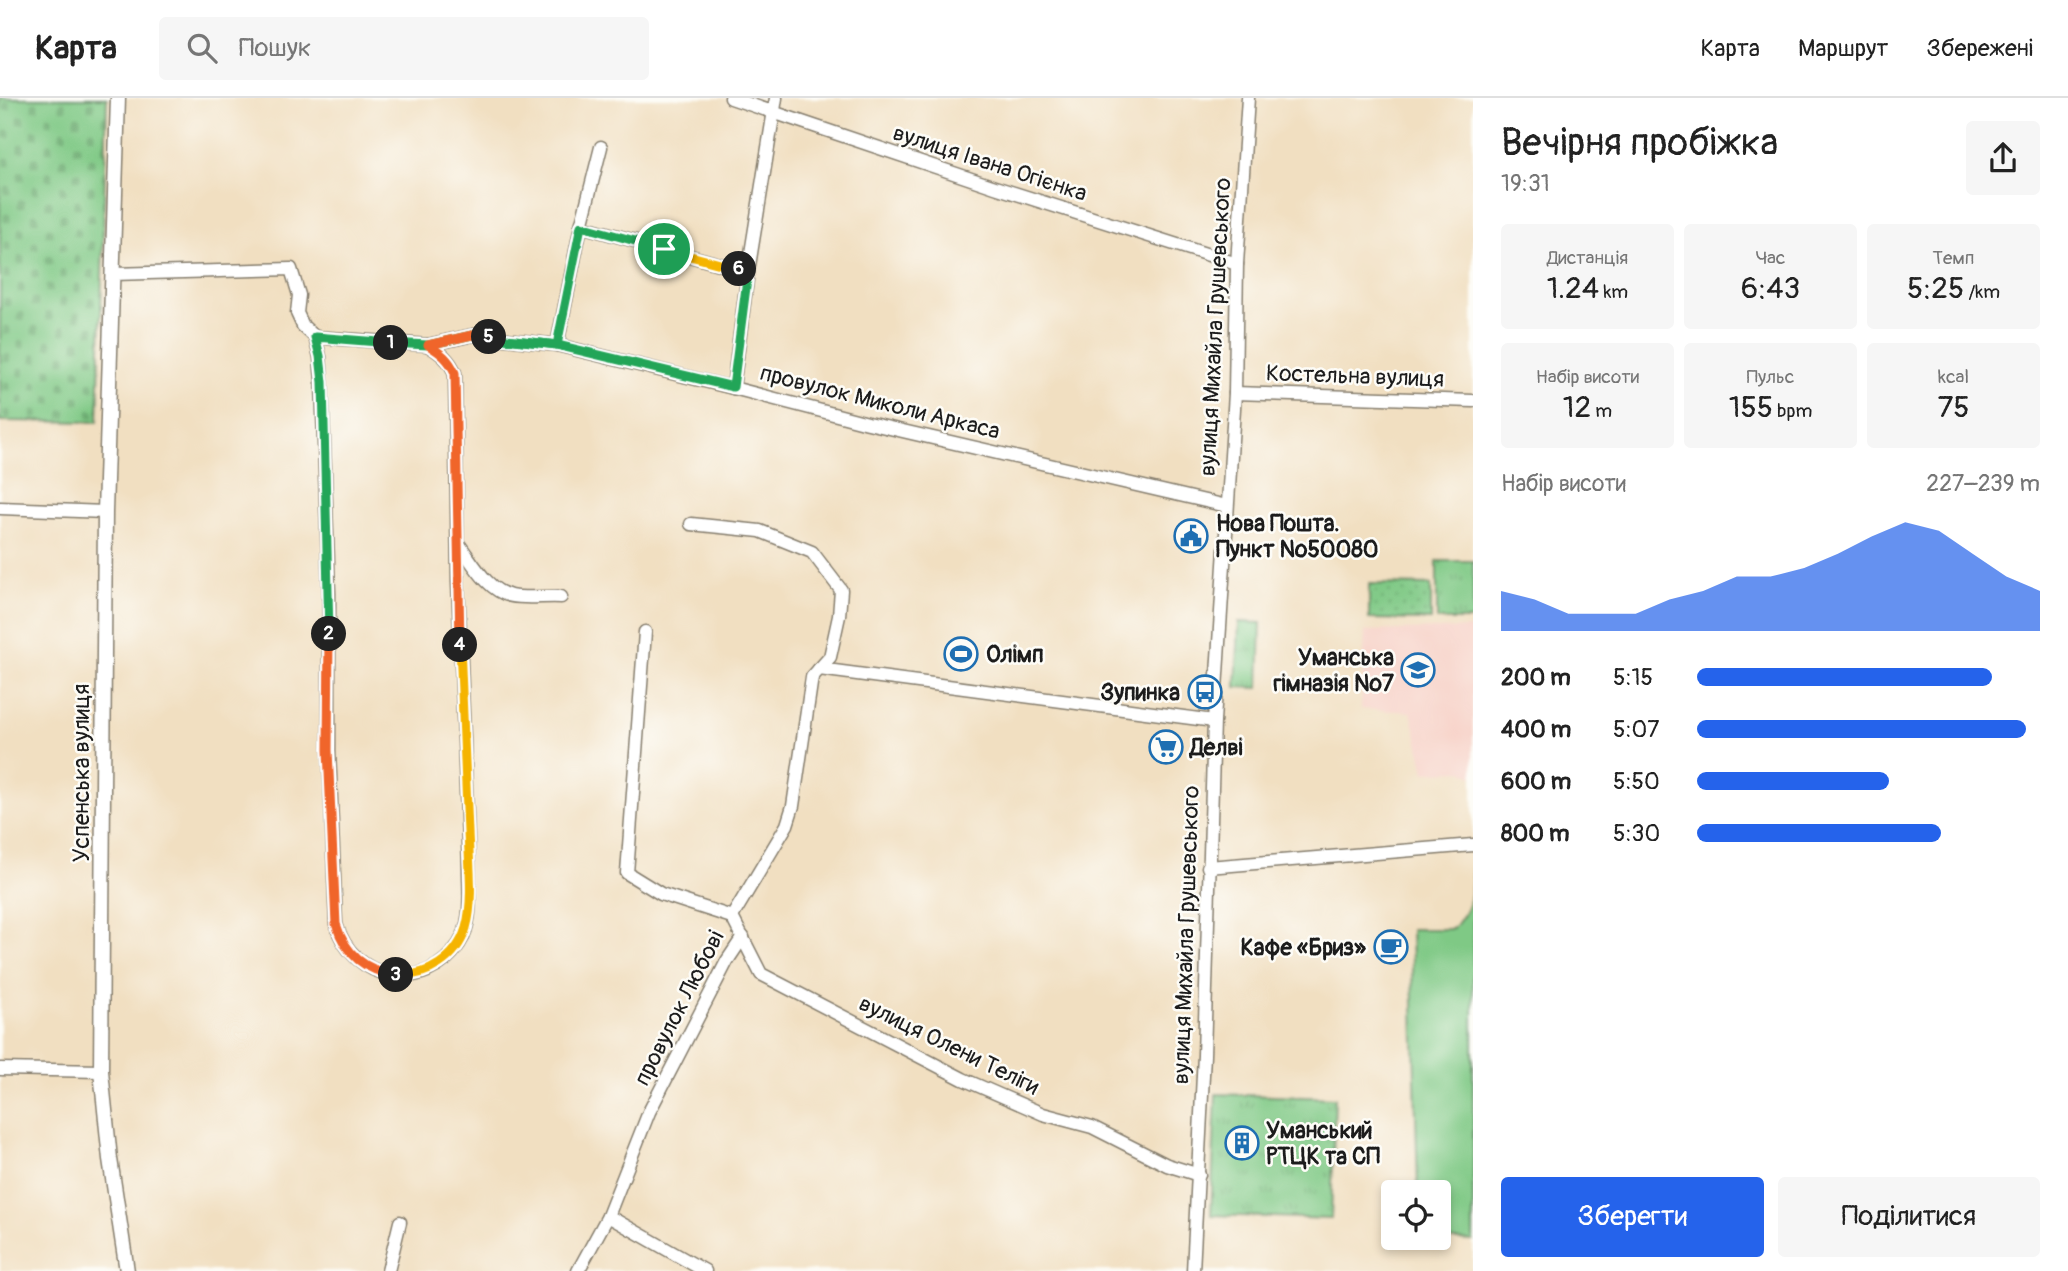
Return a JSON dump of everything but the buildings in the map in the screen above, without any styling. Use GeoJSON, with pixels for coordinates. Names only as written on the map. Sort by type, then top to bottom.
{"type":"FeatureCollection","features":[{"type":"Feature","properties":{"kind":"street","name":"Успенська вулиця"},"geometry":{"type":"LineString","coordinates":[[118,98],[105,512],[101,1071],[110,1159],[127,1271]]}},
{"type":"Feature","properties":{"kind":"street","name":"вулиця Івана Огієнка"},"geometry":{"type":"LineString","coordinates":[[732,98],[995,187],[1237,264]]}},
{"type":"Feature","properties":{"kind":"street"},"geometry":{"type":"LineString","coordinates":[[733,387],[776,98]]}},
{"type":"Feature","properties":{"kind":"street","name":"вулиця Михайла Грушевського"},"geometry":{"type":"LineString","coordinates":[[1193,1271],[1199,1175],[1214,721],[1235,393],[1237,264],[1248,98]]}},
{"type":"Feature","properties":{"kind":"street"},"geometry":{"type":"LineString","coordinates":[[557,345],[581,226],[601,147]]}},
{"type":"Feature","properties":{"kind":"street"},"geometry":{"type":"LineString","coordinates":[[581,226],[748,272]]}},
{"type":"Feature","properties":{"kind":"street"},"geometry":{"type":"LineString","coordinates":[[113,274],[291,269],[299,295],[297,313],[300,321],[315,337],[323,382],[329,593],[328,750],[336,924],[345,947],[363,965],[374,971],[400,976],[414,975],[440,964],[460,943],[469,916],[457,542],[455,373],[443,355],[428,345]]}},
{"type":"Feature","properties":{"kind":"street","name":"провулок Миколи Аркаса"},"geometry":{"type":"LineString","coordinates":[[315,337],[428,345],[472,335],[557,345],[868,423],[1227,506]]}},
{"type":"Feature","properties":{"kind":"street","name":"Костельна вулиця"},"geometry":{"type":"LineString","coordinates":[[1235,393],[1473,401]]}},
{"type":"Feature","properties":{"kind":"street"},"geometry":{"type":"LineString","coordinates":[[0,508],[105,512]]}},
{"type":"Feature","properties":{"kind":"street","name":"провулок Любові"},"geometry":{"type":"LineString","coordinates":[[578,1271],[608,1216],[649,1112],[727,961],[743,937],[733,917],[787,825],[793,806],[812,677],[830,657],[839,616],[841,590],[812,552],[760,531],[691,524]]}},
{"type":"Feature","properties":{"kind":"street"},"geometry":{"type":"LineString","coordinates":[[457,542],[485,579],[497,590],[512,596],[561,597]]}},
{"type":"Feature","properties":{"kind":"street"},"geometry":{"type":"LineString","coordinates":[[645,632],[627,873],[661,894],[733,917]]}},
{"type":"Feature","properties":{"kind":"street"},"geometry":{"type":"LineString","coordinates":[[819,669],[1214,721]]}},
{"type":"Feature","properties":{"kind":"street"},"geometry":{"type":"LineString","coordinates":[[1209,867],[1473,845]]}},
{"type":"Feature","properties":{"kind":"street","name":"вулиця Олени Теліги"},"geometry":{"type":"LineString","coordinates":[[743,937],[761,974],[963,1079],[1043,1114],[1092,1126],[1167,1165],[1199,1175]]}},
{"type":"Feature","properties":{"kind":"street"},"geometry":{"type":"LineString","coordinates":[[0,1069],[101,1071]]}},
{"type":"Feature","properties":{"kind":"street"},"geometry":{"type":"LineString","coordinates":[[608,1216],[705,1271]]}},
{"type":"Feature","properties":{"kind":"street"},"geometry":{"type":"LineString","coordinates":[[388,1271],[400,1223]]}},
{"type":"Feature","properties":{"kind":"shaded area","name":"Уманська гімназія №7"},"geometry":{"type":"Polygon","coordinates":[[[1473,628],[1473,776],[1462,771],[1425,772],[1411,712],[1361,709],[1365,631],[1473,628]]]}},
{"type":"Feature","properties":{"kind":"green space"},"geometry":{"type":"Polygon","coordinates":[[[0,98],[107,98],[98,422],[0,421],[0,98]]]}},
{"type":"Feature","properties":{"kind":"green space"},"geometry":{"type":"Polygon","coordinates":[[[1437,561],[1473,561],[1473,620],[1437,620],[1437,561]]]}},
{"type":"Feature","properties":{"kind":"green space"},"geometry":{"type":"Polygon","coordinates":[[[1369,584],[1431,585],[1431,620],[1369,619],[1369,584]]]}},
{"type":"Feature","properties":{"kind":"green space"},"geometry":{"type":"Polygon","coordinates":[[[1239,622],[1261,623],[1259,688],[1236,687],[1239,622]]]}},
{"type":"Feature","properties":{"kind":"green space"},"geometry":{"type":"Polygon","coordinates":[[[1473,864],[1473,1241],[1451,1240],[1451,1180],[1418,1180],[1411,929],[1452,929],[1468,907],[1473,864]]]}},
{"type":"Feature","properties":{"kind":"green space"},"geometry":{"type":"Polygon","coordinates":[[[1216,1094],[1335,1098],[1331,1219],[1211,1215],[1216,1094]]]}},
{"type":"Feature","properties":{"kind":"place","name":"Нова Пошта. Пункт №50080"},"geometry":{"type":"Point","coordinates":[1191,536]}},
{"type":"Feature","properties":{"kind":"place","name":"Олімп"},"geometry":{"type":"Point","coordinates":[961,654]}},
{"type":"Feature","properties":{"kind":"place","name":"Уманська гімназія №7"},"geometry":{"type":"Point","coordinates":[1418,670]}},
{"type":"Feature","properties":{"kind":"place","name":"Зупинка"},"geometry":{"type":"Point","coordinates":[1205,692]}},
{"type":"Feature","properties":{"kind":"place","name":"Делві"},"geometry":{"type":"Point","coordinates":[1166,747]}},
{"type":"Feature","properties":{"kind":"place","name":"Кафе «Бриз»"},"geometry":{"type":"Point","coordinates":[1391,947]}},
{"type":"Feature","properties":{"kind":"place","name":"Уманський РТЦК та СП"},"geometry":{"type":"Point","coordinates":[1242,1143]}},
{"type":"Feature","properties":{"kind":"route"},"geometry":{"type":"LineString","coordinates":[[664,249],[581,226],[557,345],[472,335],[428,345],[315,337],[323,382],[329,593],[328,750],[334,905],[336,924],[345,947],[353,957],[374,971],[400,976],[414,975],[440,964],[460,943],[469,916],[458,582],[455,373],[443,355],[428,345],[472,335],[557,345],[733,387],[748,272],[664,249]]}}]}
